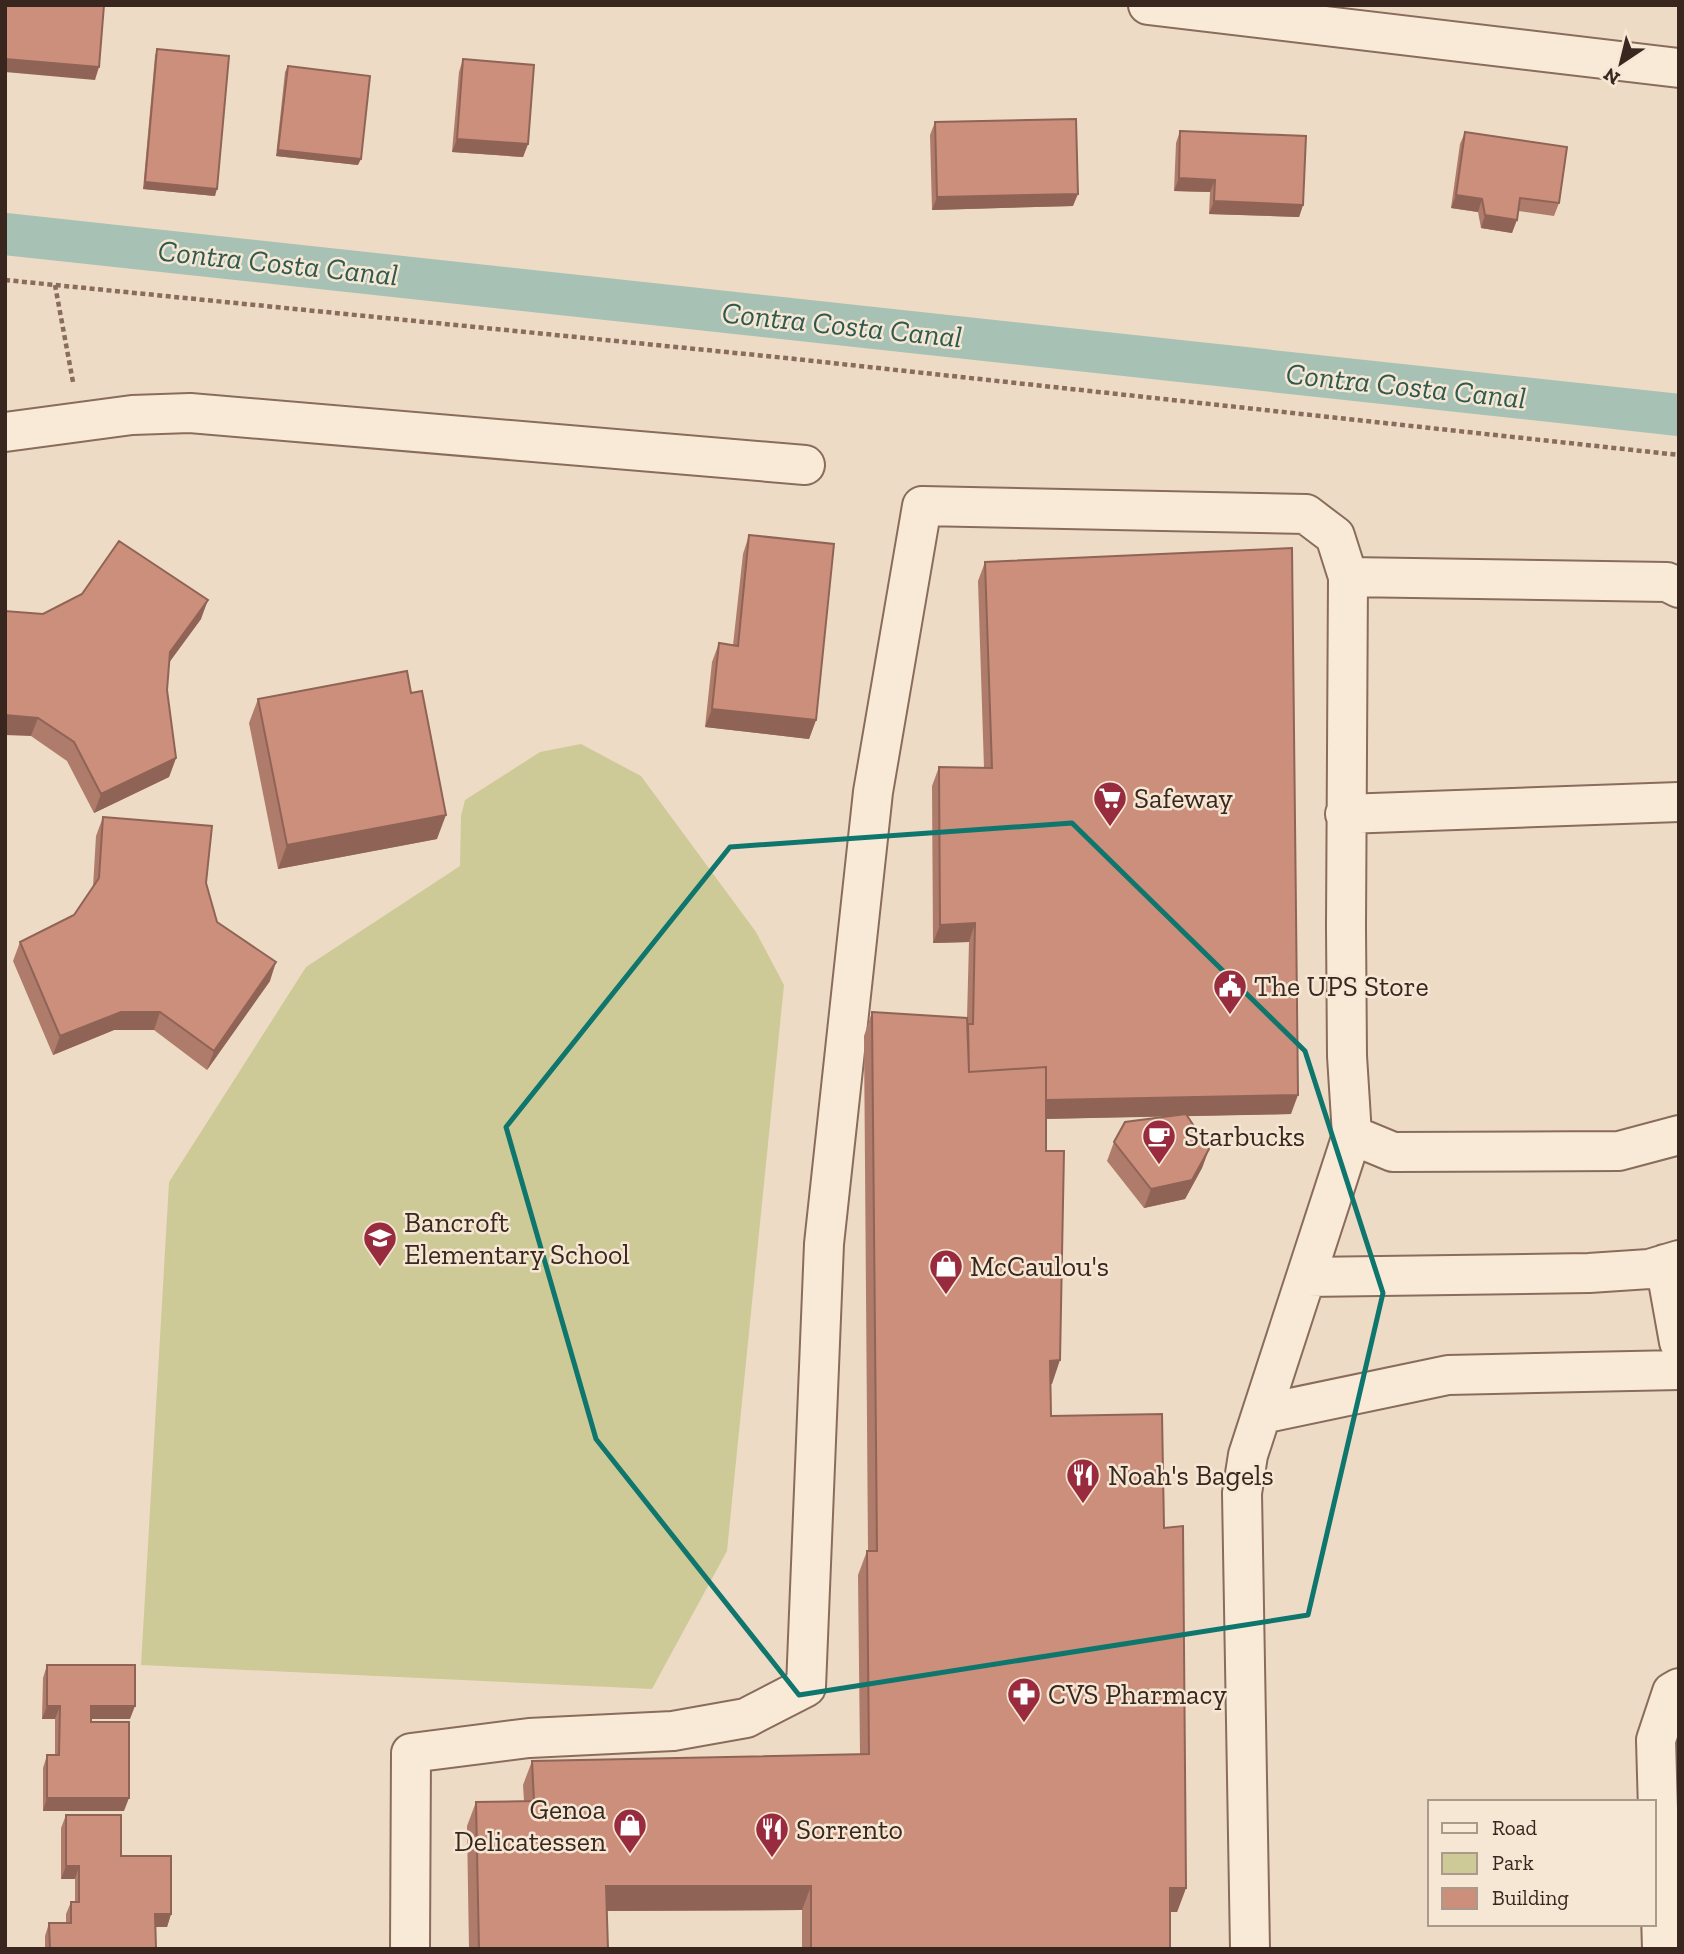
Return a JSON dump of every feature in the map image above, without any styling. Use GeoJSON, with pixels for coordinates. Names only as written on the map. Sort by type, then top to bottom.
{"type":"FeatureCollection","features":[{"type":"Feature","properties":{"kind":"street"},"geometry":{"type":"LineString","coordinates":[[1148,5],[1679,68]]}},
{"type":"Feature","properties":{"kind":"street"},"geometry":{"type":"LineString","coordinates":[[5,432],[132,415],[190,414],[805,465]]}},
{"type":"Feature","properties":{"kind":"street"},"geometry":{"type":"LineString","coordinates":[[410,1949],[411,1753],[529,1738],[674,1731],[746,1717],[806,1687],[824,1244],[873,792],[922,506],[1306,514],[1335,536],[1348,578],[1345,814],[1347,1056],[1352,1135],[1248,1455],[1242,1493],[1250,1949]]}},
{"type":"Feature","properties":{"kind":"street"},"geometry":{"type":"LineString","coordinates":[[1348,578],[1667,582],[1679,588]]}},
{"type":"Feature","properties":{"kind":"street"},"geometry":{"type":"LineString","coordinates":[[1345,814],[1679,802]]}},
{"type":"Feature","properties":{"kind":"street"},"geometry":{"type":"LineString","coordinates":[[1352,1135],[1392,1152],[1619,1152],[1679,1135]]}},
{"type":"Feature","properties":{"kind":"street"},"geometry":{"type":"LineString","coordinates":[[1307,1277],[1588,1272],[1649,1269],[1672,1262],[1679,1342]]}},
{"type":"Feature","properties":{"kind":"street"},"geometry":{"type":"LineString","coordinates":[[1262,1414],[1448,1375],[1679,1370]]}},
{"type":"Feature","properties":{"kind":"street"},"geometry":{"type":"LineString","coordinates":[[1662,1949],[1656,1740],[1672,1692],[1679,1688]]}},
{"type":"Feature","properties":{"kind":"path"},"geometry":{"type":"LineString","coordinates":[[5,280],[800,360],[1679,455]]}},
{"type":"Feature","properties":{"kind":"path"},"geometry":{"type":"LineString","coordinates":[[55,285],[80,421]]}},
{"type":"Feature","properties":{"kind":"highlighted area"},"geometry":{"type":"Polygon","coordinates":[[[1072,823],[1305,1051],[1383,1293],[1308,1615],[799,1695],[596,1439],[506,1127],[730,847],[1072,823]]]}},
{"type":"Feature","properties":{"kind":"green space"},"geometry":{"type":"Polygon","coordinates":[[[581,744],[641,776],[756,932],[784,985],[727,1551],[652,1689],[141,1665],[169,1182],[306,967],[460,866],[461,816],[465,800],[540,752],[581,744]]]}},
{"type":"Feature","properties":{"kind":"building"},"geometry":{"type":"Polygon","coordinates":[[[5,5],[104,5],[99,67],[5,59],[5,5]]]}},
{"type":"Feature","properties":{"kind":"building"},"geometry":{"type":"Polygon","coordinates":[[[157,49],[229,56],[217,189],[145,182],[157,49]]]}},
{"type":"Feature","properties":{"kind":"building"},"geometry":{"type":"Polygon","coordinates":[[[463,59],[534,65],[528,144],[457,139],[463,59]]]}},
{"type":"Feature","properties":{"kind":"building"},"geometry":{"type":"Polygon","coordinates":[[[288,66],[370,76],[361,159],[278,150],[288,66]]]}},
{"type":"Feature","properties":{"kind":"building"},"geometry":{"type":"Polygon","coordinates":[[[1076,119],[1078,194],[937,197],[935,122],[1076,119]]]}},
{"type":"Feature","properties":{"kind":"building"},"geometry":{"type":"Polygon","coordinates":[[[1180,131],[1306,136],[1303,205],[1214,201],[1215,180],[1179,178],[1180,131]]]}},
{"type":"Feature","properties":{"kind":"building"},"geometry":{"type":"Polygon","coordinates":[[[1465,132],[1567,147],[1559,203],[1520,198],[1517,220],[1485,215],[1482,199],[1456,195],[1465,132]]]}},
{"type":"Feature","properties":{"kind":"building"},"geometry":{"type":"Polygon","coordinates":[[[749,535],[834,544],[816,720],[712,709],[719,643],[738,646],[749,535]]]}},
{"type":"Feature","properties":{"kind":"building"},"geometry":{"type":"Polygon","coordinates":[[[119,541],[208,600],[170,652],[167,690],[176,758],[101,794],[74,742],[38,718],[5,715],[5,611],[43,614],[82,594],[119,541]]]}},
{"type":"Feature","properties":{"kind":"building","name":"Safeway"},"geometry":{"type":"Polygon","coordinates":[[[1292,548],[1298,1095],[1046,1100],[1046,1067],[969,1072],[968,1024],[973,1024],[975,923],[940,925],[939,767],[992,768],[985,562],[1292,548]]]}},
{"type":"Feature","properties":{"kind":"building"},"geometry":{"type":"Polygon","coordinates":[[[407,671],[411,693],[422,691],[446,815],[287,845],[258,699],[407,671]]]}},
{"type":"Feature","properties":{"kind":"building"},"geometry":{"type":"Polygon","coordinates":[[[103,817],[212,826],[206,883],[217,922],[276,962],[214,1051],[160,1012],[121,1012],[60,1036],[20,942],[74,915],[99,878],[103,817]]]}},
{"type":"Feature","properties":{"kind":"building"},"geometry":{"type":"Polygon","coordinates":[[[872,1012],[967,1018],[969,1072],[1046,1067],[1046,1151],[1064,1151],[1060,1360],[1050,1361],[1051,1416],[1162,1414],[1164,1528],[1183,1526],[1186,1888],[1170,1888],[1170,1949],[811,1949],[811,1886],[606,1886],[608,1949],[479,1949],[476,1802],[534,1801],[532,1761],[869,1754],[867,1551],[877,1551],[872,1012]]]}},
{"type":"Feature","properties":{"kind":"building"},"geometry":{"type":"Polygon","coordinates":[[[1186,1114],[1209,1149],[1192,1180],[1151,1189],[1114,1142],[1125,1122],[1186,1114]]]}},
{"type":"Feature","properties":{"kind":"building"},"geometry":{"type":"Polygon","coordinates":[[[47,1665],[135,1665],[135,1706],[91,1706],[91,1722],[129,1722],[129,1798],[47,1798],[47,1755],[59,1755],[60,1706],[47,1706],[47,1665]]]}},
{"type":"Feature","properties":{"kind":"building"},"geometry":{"type":"Polygon","coordinates":[[[66,1815],[121,1815],[121,1856],[171,1856],[171,1914],[155,1914],[156,1949],[50,1949],[49,1923],[71,1923],[71,1902],[79,1902],[79,1866],[66,1866],[66,1815]]]}},
{"type":"Feature","properties":{"kind":"waterway","name":"Contra Costa Canal"},"geometry":{"type":"LineString","coordinates":[[5,234],[1679,415]]}},
{"type":"Feature","properties":{"kind":"place","name":"Safeway"},"geometry":{"type":"Point","coordinates":[1110,828]}},
{"type":"Feature","properties":{"kind":"place","name":"The UPS Store"},"geometry":{"type":"Point","coordinates":[1230,1016]}},
{"type":"Feature","properties":{"kind":"place","name":"Starbucks"},"geometry":{"type":"Point","coordinates":[1159,1166]}},
{"type":"Feature","properties":{"kind":"place","name":"Bancroft Elementary School"},"geometry":{"type":"Point","coordinates":[380,1268]}},
{"type":"Feature","properties":{"kind":"place","name":"McCaulou's"},"geometry":{"type":"Point","coordinates":[946,1296]}},
{"type":"Feature","properties":{"kind":"place","name":"Noah's Bagels"},"geometry":{"type":"Point","coordinates":[1083,1505]}},
{"type":"Feature","properties":{"kind":"place","name":"CVS Pharmacy"},"geometry":{"type":"Point","coordinates":[1024,1724]}},
{"type":"Feature","properties":{"kind":"place","name":"Genoa Delicatessen"},"geometry":{"type":"Point","coordinates":[630,1855]}},
{"type":"Feature","properties":{"kind":"place","name":"Sorrento"},"geometry":{"type":"Point","coordinates":[772,1859]}}]}
